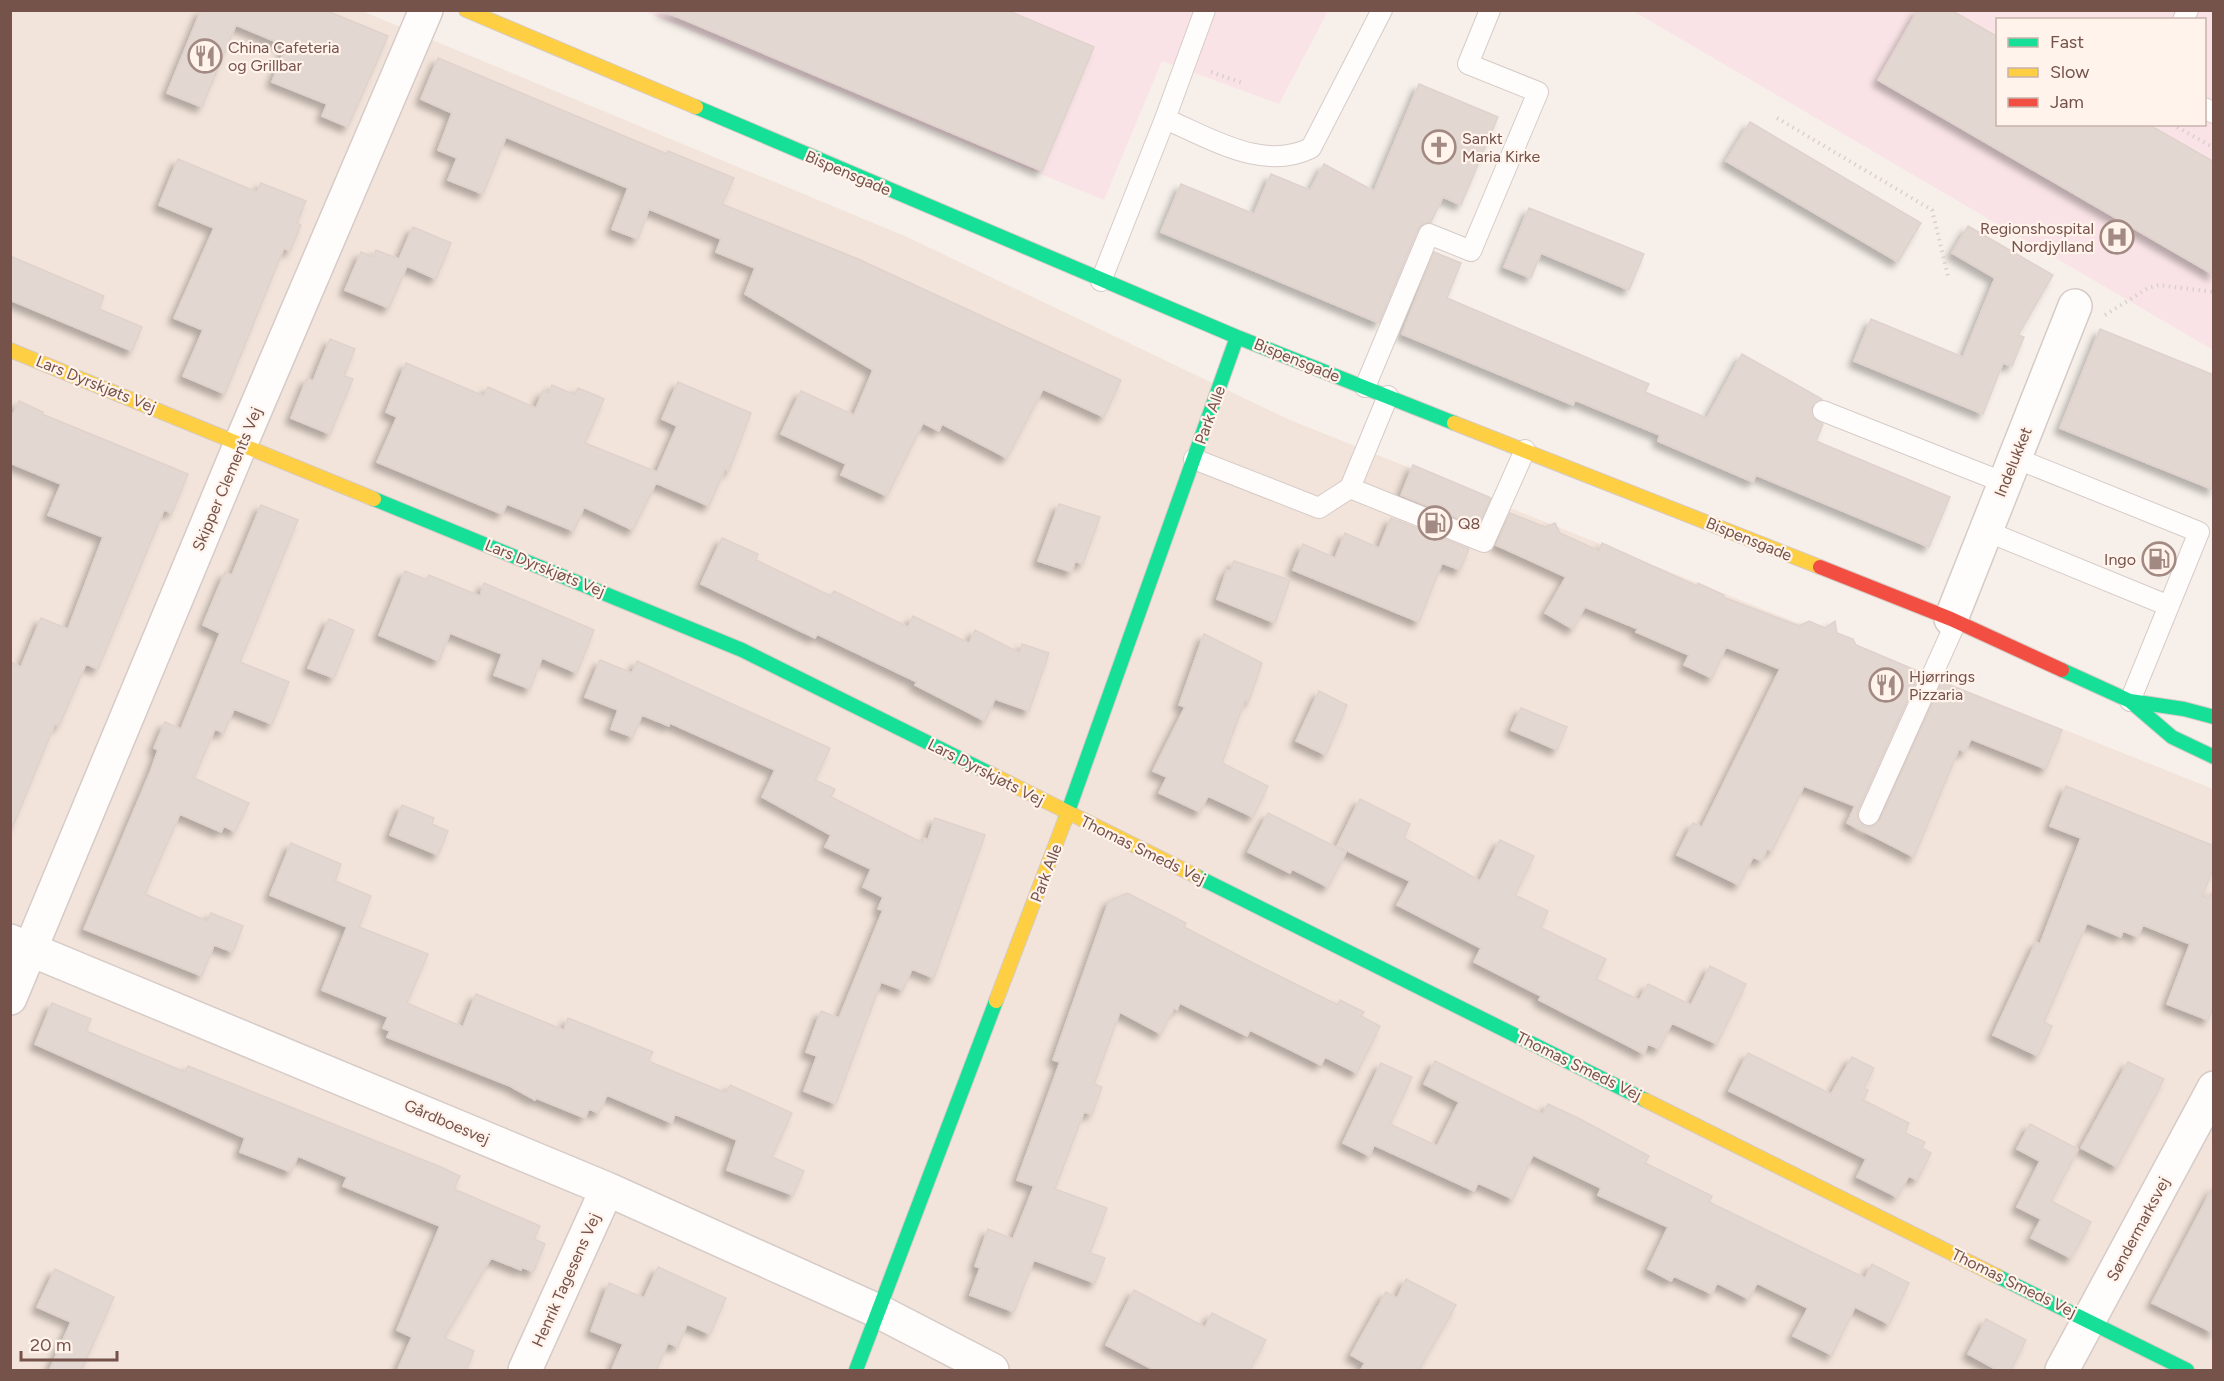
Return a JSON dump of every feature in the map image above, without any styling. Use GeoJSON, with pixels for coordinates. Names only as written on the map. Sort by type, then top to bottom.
{"type":"FeatureCollection","features":[{"type":"Feature","properties":{"kind":"street","name":"Skipper Clements Vej"},"geometry":{"type":"LineString","coordinates":[[10,998],[21,945],[241,443],[426,10]]}},
{"type":"Feature","properties":{"kind":"street","name":"Bispensgade"},"geometry":{"type":"LineString","coordinates":[[466,10],[1237,337],[1954,620],[2130,701],[2172,737],[2214,757]]}},
{"type":"Feature","properties":{"kind":"street","name":"Indelukket"},"geometry":{"type":"LineString","coordinates":[[1954,620],[1986,531],[2075,306]]}},
{"type":"Feature","properties":{"kind":"street","name":"Park Alle"},"geometry":{"type":"LineString","coordinates":[[856,1371],[1068,813],[1237,337]]}},
{"type":"Feature","properties":{"kind":"street","name":"Lars Dyrskjøts Vej"},"geometry":{"type":"LineString","coordinates":[[10,350],[742,650],[1068,813]]}},
{"type":"Feature","properties":{"kind":"street","name":"Bispensgade"},"geometry":{"type":"LineString","coordinates":[[2130,701],[2184,709],[2214,717]]}},
{"type":"Feature","properties":{"kind":"street","name":"Thomas Smeds Vej"},"geometry":{"type":"LineString","coordinates":[[1068,813],[2089,1320],[2187,1371]]}},
{"type":"Feature","properties":{"kind":"street","name":"Gårdboesvej"},"geometry":{"type":"LineString","coordinates":[[21,945],[607,1189],[880,1312],[992,1371]]}},
{"type":"Feature","properties":{"kind":"street","name":"Søndermarksvej"},"geometry":{"type":"LineString","coordinates":[[2062,1371],[2214,1088]]}},
{"type":"Feature","properties":{"kind":"street","name":"Henrik Tagesens Vej"},"geometry":{"type":"LineString","coordinates":[[525,1371],[607,1189]]}},
{"type":"Feature","properties":{"kind":"lane"},"geometry":{"type":"LineString","coordinates":[[1101,281],[1205,10]]}},
{"type":"Feature","properties":{"kind":"lane"},"geometry":{"type":"LineString","coordinates":[[1165,119],[1261,157],[1301,153],[1311,148],[1382,10]]}},
{"type":"Feature","properties":{"kind":"lane"},"geometry":{"type":"LineString","coordinates":[[1365,387],[1429,234],[1471,251],[1538,92],[1468,63],[1490,10]]}},
{"type":"Feature","properties":{"kind":"lane"},"geometry":{"type":"LineString","coordinates":[[1194,459],[1319,508],[1350,488],[1388,396]]}},
{"type":"Feature","properties":{"kind":"lane"},"geometry":{"type":"LineString","coordinates":[[1823,411],[2199,532],[2130,701]]}},
{"type":"Feature","properties":{"kind":"lane"},"geometry":{"type":"LineString","coordinates":[[1350,488],[1485,542],[1525,450]]}},
{"type":"Feature","properties":{"kind":"lane"},"geometry":{"type":"LineString","coordinates":[[1986,531],[2169,606]]}},
{"type":"Feature","properties":{"kind":"lane"},"geometry":{"type":"LineString","coordinates":[[1869,815],[1954,620]]}},
{"type":"Feature","properties":{"kind":"path"},"geometry":{"type":"LineString","coordinates":[[1182,71],[1203,79],[1207,70],[1245,84]]}},
{"type":"Feature","properties":{"kind":"path"},"geometry":{"type":"LineString","coordinates":[[1777,118],[1932,210],[1948,276]]}},
{"type":"Feature","properties":{"kind":"path"},"geometry":{"type":"LineString","coordinates":[[2176,126],[2214,148]]}},
{"type":"Feature","properties":{"kind":"path"},"geometry":{"type":"LineString","coordinates":[[2075,306],[2101,317],[2148,288],[2159,285],[2214,292]]}},
{"type":"Feature","properties":{"kind":"shaded area"},"geometry":{"type":"Polygon","coordinates":[[[10,11],[362,11],[907,237],[1290,420],[2213,789],[2213,1370],[11,1370],[10,11]]]}},
{"type":"Feature","properties":{"kind":"shaded area"},"geometry":{"type":"Polygon","coordinates":[[[643,11],[1328,11],[1279,104],[1162,61],[1104,200],[643,11]]]}},
{"type":"Feature","properties":{"kind":"shaded area","name":"Regionshospital Nordjylland"},"geometry":{"type":"Polygon","coordinates":[[[1633,11],[2213,11],[2213,350],[1633,11]]]}},
{"type":"Feature","properties":{"kind":"building"},"geometry":{"type":"Polygon","coordinates":[[[201,10],[325,10],[388,36],[348,127],[322,116],[327,104],[272,82],[286,46],[236,25],[202,107],[167,93],[201,10]]]}},
{"type":"Feature","properties":{"kind":"building"},"geometry":{"type":"Polygon","coordinates":[[[661,10],[1007,10],[1094,47],[1042,171],[661,10]]]}},
{"type":"Feature","properties":{"kind":"building"},"geometry":{"type":"Polygon","coordinates":[[[1918,10],[1951,10],[1996,36],[1996,126],[2151,126],[2214,162],[2214,275],[1878,80],[1918,10]]]}},
{"type":"Feature","properties":{"kind":"building"},"geometry":{"type":"Polygon","coordinates":[[[438,58],[667,154],[668,151],[734,178],[722,204],[858,259],[1121,380],[1104,417],[1043,389],[1007,458],[942,424],[939,431],[923,423],[887,496],[841,475],[846,464],[781,434],[801,391],[854,415],[873,370],[745,294],[755,268],[716,252],[721,239],[649,209],[638,239],[612,229],[628,188],[506,137],[483,194],[448,180],[457,158],[438,150],[452,113],[421,99],[438,58]]]}},
{"type":"Feature","properties":{"kind":"building"},"geometry":{"type":"Polygon","coordinates":[[[1419,84],[1498,117],[1461,205],[1443,197],[1431,222],[1422,224],[1418,229],[1379,323],[1161,232],[1181,184],[1254,214],[1271,174],[1310,190],[1324,164],[1374,191],[1419,84]]]}},
{"type":"Feature","properties":{"kind":"building"},"geometry":{"type":"Polygon","coordinates":[[[1750,122],[1921,223],[1898,262],[1726,161],[1750,122]]]}},
{"type":"Feature","properties":{"kind":"building"},"geometry":{"type":"Polygon","coordinates":[[[178,159],[257,192],[261,183],[306,201],[297,223],[301,225],[290,251],[284,248],[225,394],[183,376],[203,330],[174,318],[214,228],[159,205],[178,159]]]}},
{"type":"Feature","properties":{"kind":"building"},"geometry":{"type":"Polygon","coordinates":[[[1529,208],[1644,254],[1629,290],[1541,253],[1531,278],[1504,267],[1529,208]]]}},
{"type":"Feature","properties":{"kind":"building"},"geometry":{"type":"Polygon","coordinates":[[[1968,226],[2053,275],[2018,335],[2024,337],[2012,366],[2003,363],[1983,414],[1854,361],[1871,319],[1963,357],[1995,278],[1952,253],[1968,226]]]}},
{"type":"Feature","properties":{"kind":"building"},"geometry":{"type":"Polygon","coordinates":[[[413,227],[451,243],[436,279],[407,266],[389,308],[345,290],[361,252],[374,257],[376,250],[399,259],[413,227]]]}},
{"type":"Feature","properties":{"kind":"building"},"geometry":{"type":"Polygon","coordinates":[[[1434,252],[1461,263],[1447,298],[1649,384],[1645,392],[1707,418],[1742,354],[1822,399],[1812,407],[1813,418],[1823,424],[1816,441],[1950,497],[1929,547],[1756,475],[1753,482],[1658,441],[1660,435],[1575,400],[1573,405],[1402,334],[1434,252]]]}},
{"type":"Feature","properties":{"kind":"building"},"geometry":{"type":"Polygon","coordinates":[[[10,256],[104,296],[99,309],[142,327],[132,351],[10,300],[10,256]]]}},
{"type":"Feature","properties":{"kind":"building"},"geometry":{"type":"Polygon","coordinates":[[[2100,329],[2214,375],[2214,490],[2060,428],[2100,329]]]}},
{"type":"Feature","properties":{"kind":"building"},"geometry":{"type":"Polygon","coordinates":[[[330,339],[355,349],[344,376],[353,379],[330,434],[291,418],[307,378],[313,381],[330,339]]]}},
{"type":"Feature","properties":{"kind":"building"},"geometry":{"type":"Polygon","coordinates":[[[406,363],[484,396],[488,387],[536,408],[543,391],[549,393],[552,385],[575,395],[578,388],[600,397],[604,399],[585,443],[657,472],[677,426],[662,419],[678,382],[751,413],[729,471],[725,469],[709,506],[656,483],[633,530],[584,507],[574,531],[507,504],[502,514],[377,462],[397,417],[386,412],[406,363]]]}},
{"type":"Feature","properties":{"kind":"building"},"geometry":{"type":"Polygon","coordinates":[[[19,401],[43,412],[42,414],[188,474],[172,513],[164,510],[98,669],[86,664],[59,726],[55,724],[11,831],[10,662],[21,667],[41,618],[68,629],[103,537],[48,515],[61,484],[10,463],[10,420],[19,401]]]}},
{"type":"Feature","properties":{"kind":"building"},"geometry":{"type":"Polygon","coordinates":[[[1413,465],[1491,498],[1478,527],[1401,495],[1413,465]]]}},
{"type":"Feature","properties":{"kind":"building"},"geometry":{"type":"Polygon","coordinates":[[[1059,504],[1100,517],[1083,564],[1075,561],[1072,572],[1038,561],[1059,504]]]}},
{"type":"Feature","properties":{"kind":"building"},"geometry":{"type":"Polygon","coordinates":[[[261,505],[298,520],[240,662],[289,682],[272,724],[234,709],[224,733],[215,729],[194,778],[249,803],[235,832],[224,826],[221,832],[180,814],[145,894],[207,921],[211,913],[243,926],[233,952],[214,945],[202,976],[84,929],[151,770],[158,750],[154,748],[165,722],[181,729],[220,633],[203,625],[225,572],[232,575],[261,505]]]}},
{"type":"Feature","properties":{"kind":"building"},"geometry":{"type":"Polygon","coordinates":[[[1510,513],[1545,527],[1555,523],[1560,533],[1599,551],[1602,543],[1697,586],[1698,583],[1724,595],[1723,597],[1799,626],[1809,621],[1825,628],[1835,621],[1837,633],[1853,639],[1856,645],[1920,672],[1858,810],[1857,817],[1864,826],[1871,827],[1880,820],[1942,682],[2062,730],[2046,769],[1971,739],[1965,752],[1959,749],[1914,857],[1847,823],[1855,806],[1804,786],[1772,851],[1767,849],[1762,861],[1753,857],[1739,885],[1677,855],[1693,823],[1702,827],[1780,669],[1726,647],[1712,678],[1684,665],[1689,655],[1636,632],[1638,629],[1585,607],[1573,629],[1545,613],[1566,577],[1496,545],[1510,513]]]}},
{"type":"Feature","properties":{"kind":"building"},"geometry":{"type":"Polygon","coordinates":[[[1391,518],[1469,549],[1460,570],[1442,563],[1419,622],[1293,570],[1303,544],[1335,558],[1345,533],[1379,548],[1391,518]]]}},
{"type":"Feature","properties":{"kind":"building"},"geometry":{"type":"Polygon","coordinates":[[[722,538],[758,554],[756,560],[831,596],[834,591],[908,627],[913,616],[969,643],[975,630],[1020,653],[1022,644],[1049,653],[1029,711],[995,699],[985,721],[915,685],[917,682],[817,634],[815,638],[701,584],[722,538]]]}},
{"type":"Feature","properties":{"kind":"building"},"geometry":{"type":"Polygon","coordinates":[[[1234,561],[1290,580],[1275,623],[1217,599],[1227,570],[1230,571],[1234,561]]]}},
{"type":"Feature","properties":{"kind":"building"},"geometry":{"type":"Polygon","coordinates":[[[405,571],[427,580],[429,575],[480,596],[484,583],[594,630],[577,673],[542,658],[530,689],[494,675],[502,654],[450,633],[439,661],[379,635],[405,571]]]}},
{"type":"Feature","properties":{"kind":"building"},"geometry":{"type":"Polygon","coordinates":[[[329,619],[354,630],[334,678],[308,668],[329,619]]]}},
{"type":"Feature","properties":{"kind":"building"},"geometry":{"type":"Polygon","coordinates":[[[1204,634],[1262,663],[1249,701],[1245,700],[1222,763],[1268,786],[1253,817],[1208,796],[1200,812],[1159,793],[1167,777],[1153,771],[1185,707],[1179,705],[1204,634]]]}},
{"type":"Feature","properties":{"kind":"building"},"geometry":{"type":"Polygon","coordinates":[[[600,660],[632,673],[637,661],[830,748],[815,780],[835,789],[831,797],[923,843],[924,838],[928,840],[935,818],[985,835],[934,978],[912,969],[903,990],[881,982],[836,1104],[804,1091],[817,1056],[806,1052],[821,1011],[839,1018],[883,910],[878,909],[883,897],[863,887],[871,869],[825,847],[831,835],[762,797],[775,770],[670,723],[669,726],[642,715],[633,737],[611,729],[618,710],[585,697],[600,660]]]}},
{"type":"Feature","properties":{"kind":"building"},"geometry":{"type":"Polygon","coordinates":[[[1319,691],[1347,705],[1326,755],[1296,741],[1319,691]]]}},
{"type":"Feature","properties":{"kind":"building"},"geometry":{"type":"Polygon","coordinates":[[[1521,708],[1567,727],[1557,750],[1511,730],[1521,708]]]}},
{"type":"Feature","properties":{"kind":"building"},"geometry":{"type":"Polygon","coordinates":[[[2066,786],[2214,846],[2214,867],[2202,896],[2208,898],[2214,890],[2214,1006],[2208,1020],[2167,1004],[2190,944],[2143,925],[2138,937],[2123,931],[2121,937],[2087,923],[2044,1022],[2052,1026],[2038,1056],[1993,1035],[2036,942],[2040,944],[2081,838],[2050,826],[2066,786]]]}},
{"type":"Feature","properties":{"kind":"building"},"geometry":{"type":"Polygon","coordinates":[[[1360,799],[1410,824],[1404,838],[1480,881],[1500,840],[1534,856],[1515,895],[1548,911],[1541,928],[1606,959],[1596,979],[1639,1000],[1648,984],[1691,1005],[1710,966],[1746,984],[1717,1044],[1672,1023],[1659,1049],[1648,1044],[1644,1054],[1539,1000],[1541,996],[1474,962],[1481,948],[1397,905],[1410,881],[1337,846],[1360,799]]]}},
{"type":"Feature","properties":{"kind":"building"},"geometry":{"type":"Polygon","coordinates":[[[402,805],[434,818],[432,824],[448,831],[438,855],[390,835],[402,805]]]}},
{"type":"Feature","properties":{"kind":"building"},"geometry":{"type":"Polygon","coordinates":[[[1268,813],[1346,852],[1328,887],[1292,869],[1290,873],[1248,852],[1268,813]]]}},
{"type":"Feature","properties":{"kind":"building"},"geometry":{"type":"Polygon","coordinates":[[[291,843],[341,864],[335,881],[371,896],[359,927],[428,954],[407,1003],[463,1027],[476,994],[564,1030],[568,1018],[653,1052],[648,1061],[726,1093],[730,1085],[792,1113],[772,1157],[804,1171],[793,1195],[727,1170],[737,1140],[675,1114],[672,1123],[607,1095],[599,1113],[589,1109],[585,1118],[536,1098],[535,1100],[510,1086],[387,1037],[390,1031],[383,1028],[388,1017],[322,990],[347,927],[270,895],[291,843]]]}},
{"type":"Feature","properties":{"kind":"building"},"geometry":{"type":"Polygon","coordinates":[[[1127,893],[1186,923],[1184,927],[1253,963],[1338,1005],[1340,1000],[1364,1012],[1361,1016],[1380,1026],[1357,1073],[1325,1057],[1321,1065],[1250,1030],[1247,1036],[1180,1003],[1177,1010],[1174,1008],[1161,1034],[1120,1012],[1094,1084],[1102,1087],[1092,1114],[1084,1112],[1055,1189],[1107,1208],[1090,1253],[1105,1258],[1095,1283],[1034,1260],[1014,1312],[970,1295],[980,1268],[975,1266],[988,1229],[1013,1239],[1034,1186],[1017,1180],[1060,1062],[1053,1060],[1109,901],[1127,893]]]}},
{"type":"Feature","properties":{"kind":"building"},"geometry":{"type":"Polygon","coordinates":[[[52,1003],[91,1019],[86,1031],[185,1072],[188,1066],[441,1167],[460,1176],[454,1189],[540,1226],[534,1239],[545,1244],[533,1272],[522,1267],[521,1270],[491,1258],[444,1338],[474,1351],[466,1371],[397,1371],[412,1337],[397,1330],[440,1226],[343,1186],[347,1177],[298,1156],[291,1172],[240,1152],[245,1138],[35,1044],[52,1003]]]}},
{"type":"Feature","properties":{"kind":"building"},"geometry":{"type":"Polygon","coordinates":[[[1748,1053],[1831,1094],[1852,1057],[1874,1068],[1864,1088],[1868,1090],[1863,1100],[1909,1123],[1905,1133],[1925,1142],[1922,1148],[1931,1153],[1917,1180],[1909,1176],[1897,1197],[1857,1177],[1866,1159],[1729,1091],[1748,1053]]]}},
{"type":"Feature","properties":{"kind":"building"},"geometry":{"type":"Polygon","coordinates":[[[1435,1061],[1543,1114],[1548,1104],[1578,1118],[1649,1156],[1645,1163],[1712,1196],[1709,1202],[1865,1278],[1872,1264],[1909,1283],[1889,1324],[1855,1307],[1832,1355],[1793,1336],[1808,1308],[1757,1283],[1749,1299],[1717,1283],[1712,1294],[1674,1276],[1671,1281],[1648,1269],[1668,1227],[1598,1195],[1601,1188],[1533,1155],[1513,1199],[1478,1183],[1474,1191],[1374,1145],[1370,1156],[1343,1143],[1381,1063],[1412,1077],[1390,1124],[1437,1146],[1459,1102],[1424,1084],[1435,1061]]]}},
{"type":"Feature","properties":{"kind":"building"},"geometry":{"type":"Polygon","coordinates":[[[2128,1062],[2164,1079],[2117,1167],[2081,1148],[2128,1062]]]}},
{"type":"Feature","properties":{"kind":"building"},"geometry":{"type":"Polygon","coordinates":[[[2030,1124],[2078,1149],[2051,1201],[2091,1222],[2071,1258],[2031,1238],[2041,1219],[2017,1207],[2040,1161],[2017,1149],[2030,1124]]]}},
{"type":"Feature","properties":{"kind":"building"},"geometry":{"type":"Polygon","coordinates":[[[2214,1185],[2214,1333],[2152,1303],[2214,1185]]]}},
{"type":"Feature","properties":{"kind":"building"},"geometry":{"type":"Polygon","coordinates":[[[658,1267],[726,1298],[710,1334],[687,1324],[678,1347],[668,1343],[656,1371],[611,1371],[623,1344],[591,1331],[609,1283],[644,1298],[658,1267]]]}},
{"type":"Feature","properties":{"kind":"building"},"geometry":{"type":"Polygon","coordinates":[[[55,1269],[114,1297],[81,1371],[49,1371],[71,1322],[37,1307],[55,1269]]]}},
{"type":"Feature","properties":{"kind":"building"},"geometry":{"type":"Polygon","coordinates":[[[1406,1279],[1456,1305],[1418,1371],[1360,1371],[1365,1363],[1351,1355],[1386,1292],[1397,1298],[1406,1279]]]}},
{"type":"Feature","properties":{"kind":"building"},"geometry":{"type":"Polygon","coordinates":[[[1134,1290],[1205,1327],[1212,1313],[1266,1340],[1249,1371],[1156,1371],[1106,1345],[1134,1290]]]}},
{"type":"Feature","properties":{"kind":"building"},"geometry":{"type":"Polygon","coordinates":[[[1986,1319],[2026,1340],[2010,1371],[1999,1371],[1968,1354],[1986,1319]]]}},
{"type":"Feature","properties":{"kind":"traffic: fast"},"geometry":{"type":"LineString","coordinates":[[696,107],[1237,337],[1454,423]]}},
{"type":"Feature","properties":{"kind":"traffic: fast"},"geometry":{"type":"LineString","coordinates":[[1065,820],[1237,337]]}},
{"type":"Feature","properties":{"kind":"traffic: fast"},"geometry":{"type":"LineString","coordinates":[[374,499],[742,650],[991,774]]}},
{"type":"Feature","properties":{"kind":"traffic: fast"},"geometry":{"type":"LineString","coordinates":[[2062,670],[2130,701],[2172,737],[2214,757]]}},
{"type":"Feature","properties":{"kind":"traffic: fast"},"geometry":{"type":"LineString","coordinates":[[2130,701],[2184,709],[2214,717]]}},
{"type":"Feature","properties":{"kind":"traffic: fast"},"geometry":{"type":"LineString","coordinates":[[1196,876],[1645,1100]]}},
{"type":"Feature","properties":{"kind":"traffic: fast"},"geometry":{"type":"LineString","coordinates":[[856,1370],[996,1001]]}},
{"type":"Feature","properties":{"kind":"traffic: fast"},"geometry":{"type":"LineString","coordinates":[[1997,1276],[2187,1370]]}},
{"type":"Feature","properties":{"kind":"traffic: slow"},"geometry":{"type":"LineString","coordinates":[[466,10],[696,107]]}},
{"type":"Feature","properties":{"kind":"traffic: slow"},"geometry":{"type":"LineString","coordinates":[[10,350],[374,499]]}},
{"type":"Feature","properties":{"kind":"traffic: slow"},"geometry":{"type":"LineString","coordinates":[[1454,423],[1820,567]]}},
{"type":"Feature","properties":{"kind":"traffic: slow"},"geometry":{"type":"LineString","coordinates":[[991,774],[1196,876]]}},
{"type":"Feature","properties":{"kind":"traffic: slow"},"geometry":{"type":"LineString","coordinates":[[996,1001],[1065,820]]}},
{"type":"Feature","properties":{"kind":"traffic: slow"},"geometry":{"type":"LineString","coordinates":[[1645,1100],[1997,1276]]}},
{"type":"Feature","properties":{"kind":"traffic: jam"},"geometry":{"type":"LineString","coordinates":[[1820,567],[1951,619],[2062,670]]}},
{"type":"Feature","properties":{"kind":"place","name":"China Cafeteria og Grillbar"},"geometry":{"type":"Point","coordinates":[205,56]}},
{"type":"Feature","properties":{"kind":"place","name":"Sankt Maria Kirke"},"geometry":{"type":"Point","coordinates":[1439,147]}},
{"type":"Feature","properties":{"kind":"place","name":"Regionshospital Nordjylland"},"geometry":{"type":"Point","coordinates":[2117,237]}},
{"type":"Feature","properties":{"kind":"place","name":"Q8"},"geometry":{"type":"Point","coordinates":[1435,523]}},
{"type":"Feature","properties":{"kind":"place","name":"Ingo"},"geometry":{"type":"Point","coordinates":[2159,559]}},
{"type":"Feature","properties":{"kind":"place","name":"Hjørrings Pizzaria"},"geometry":{"type":"Point","coordinates":[1886,685]}}]}
